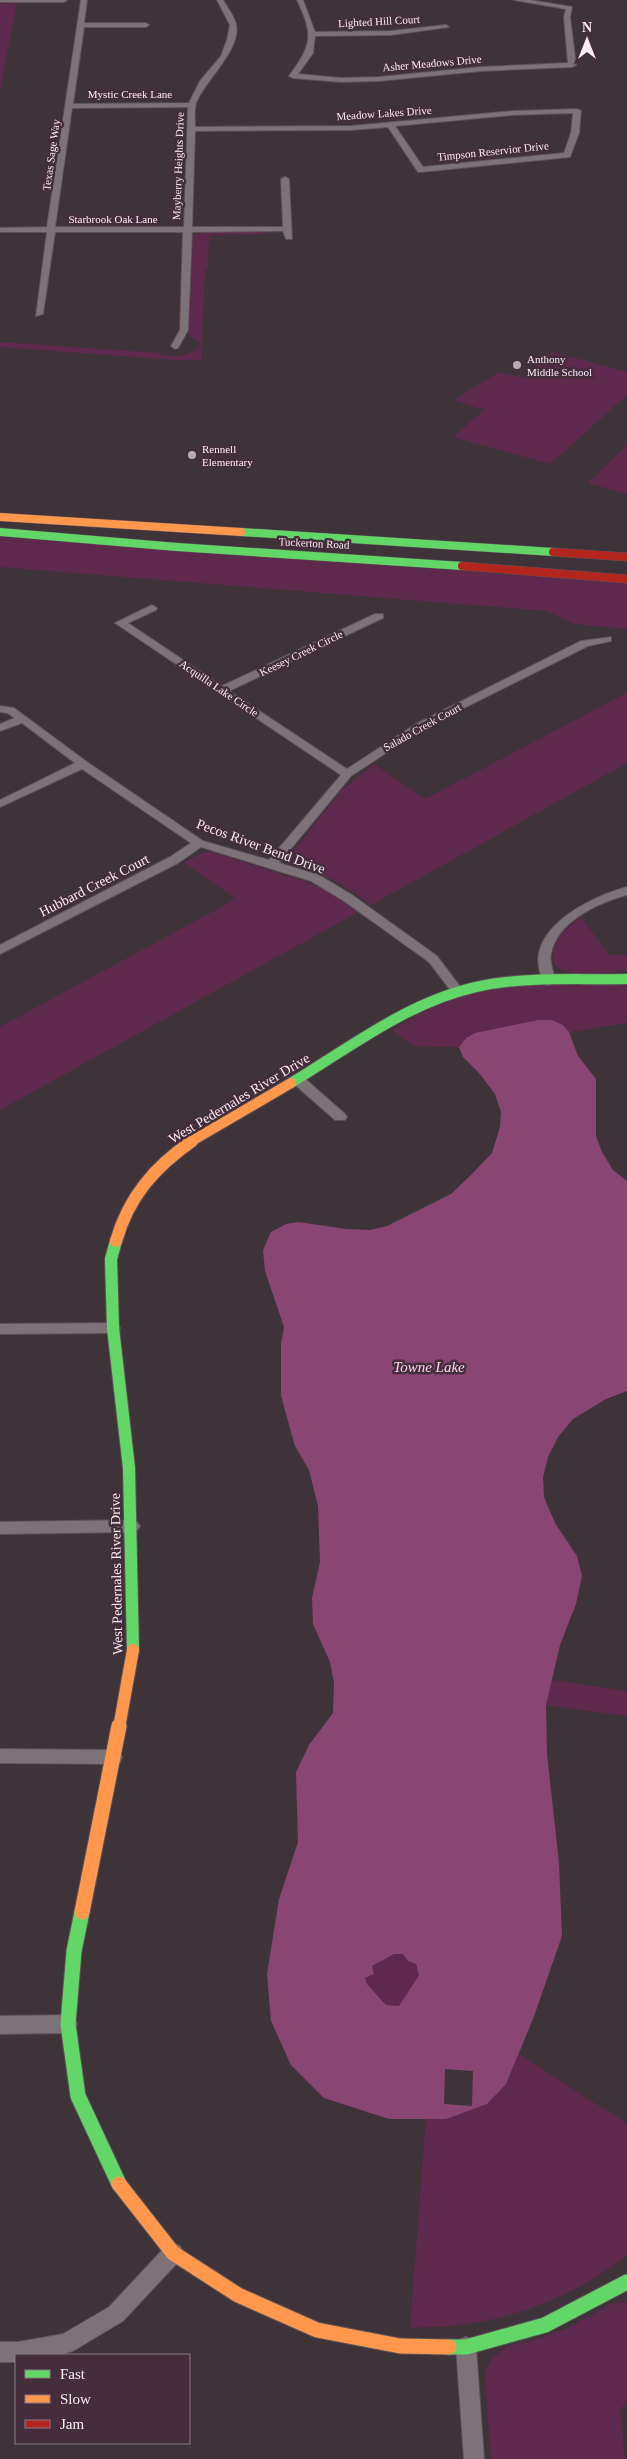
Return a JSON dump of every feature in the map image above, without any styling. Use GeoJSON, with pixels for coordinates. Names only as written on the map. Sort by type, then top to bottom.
{"type":"FeatureCollection","features":[{"type":"Feature","properties":{"kind":"street"},"geometry":{"type":"LineString","coordinates":[[0,0],[64,0]]}},
{"type":"Feature","properties":{"kind":"street","name":"Texas Sage Way"},"geometry":{"type":"LineString","coordinates":[[38,314],[84,0]]}},
{"type":"Feature","properties":{"kind":"street","name":"Mayberry Heights Drive"},"geometry":{"type":"LineString","coordinates":[[174,346],[184,330],[192,105],[204,81],[224,56],[231,40],[233,25],[220,0]]}},
{"type":"Feature","properties":{"kind":"street"},"geometry":{"type":"LineString","coordinates":[[300,0],[309,19],[312,34]]}},
{"type":"Feature","properties":{"kind":"street","name":"Asher Meadows Drive"},"geometry":{"type":"LineString","coordinates":[[312,34],[309,53],[294,76],[341,80],[380,79],[481,69],[572,66],[567,17],[570,8],[522,0]]}},
{"type":"Feature","properties":{"kind":"street"},"geometry":{"type":"LineString","coordinates":[[80,25],[146,25]]}},
{"type":"Feature","properties":{"kind":"street","name":"Lighted Hill Court"},"geometry":{"type":"LineString","coordinates":[[312,34],[391,33],[446,27]]}},
{"type":"Feature","properties":{"kind":"street","name":"Mystic Creek Lane"},"geometry":{"type":"LineString","coordinates":[[68,106],[192,105]]}},
{"type":"Feature","properties":{"kind":"street","name":"Meadow Lakes Drive"},"geometry":{"type":"LineString","coordinates":[[191,129],[351,128],[512,113],[577,112],[575,133],[567,155]]}},
{"type":"Feature","properties":{"kind":"street","name":"Timpson Reservior Drive"},"geometry":{"type":"LineString","coordinates":[[390,125],[421,170],[567,155]]}},
{"type":"Feature","properties":{"kind":"street"},"geometry":{"type":"LineString","coordinates":[[285,179],[289,238]]}},
{"type":"Feature","properties":{"kind":"street","name":"Starbrook Oak Lane"},"geometry":{"type":"LineString","coordinates":[[0,230],[287,229]]}},
{"type":"Feature","properties":{"kind":"street","name":"Tuckerton Road"},"geometry":{"type":"LineString","coordinates":[[0,517],[627,557]]}},
{"type":"Feature","properties":{"kind":"street","name":"Tuckerton Road"},"geometry":{"type":"LineString","coordinates":[[0,532],[177,547],[360,558],[627,579]]}},
{"type":"Feature","properties":{"kind":"street","name":"Acquilla Lake Circle"},"geometry":{"type":"LineString","coordinates":[[152,608],[120,623],[347,774]]}},
{"type":"Feature","properties":{"kind":"street","name":"Keesey Creek Circle"},"geometry":{"type":"LineString","coordinates":[[223,690],[379,616]]}},
{"type":"Feature","properties":{"kind":"street","name":"Salado Creek Court"},"geometry":{"type":"LineString","coordinates":[[272,864],[347,774],[420,726],[585,643],[607,639]]}},
{"type":"Feature","properties":{"kind":"street","name":"Pecos River Bend Drive"},"geometry":{"type":"LineString","coordinates":[[0,708],[10,710],[83,764],[199,843],[315,878],[348,898],[433,959],[458,992]]}},
{"type":"Feature","properties":{"kind":"street"},"geometry":{"type":"LineString","coordinates":[[0,728],[23,719]]}},
{"type":"Feature","properties":{"kind":"street"},"geometry":{"type":"LineString","coordinates":[[0,804],[83,764]]}},
{"type":"Feature","properties":{"kind":"street","name":"Hubbard Creek Court"},"geometry":{"type":"LineString","coordinates":[[0,950],[174,860],[199,843]]}},
{"type":"Feature","properties":{"kind":"street"},"geometry":{"type":"LineString","coordinates":[[549,981],[544,954],[554,932],[574,916],[607,896],[627,892]]}},
{"type":"Feature","properties":{"kind":"street","name":"West Pedernales River Drive"},"geometry":{"type":"LineString","coordinates":[[627,979],[506,983],[458,992],[411,1012],[180,1149],[147,1179],[122,1219],[111,1259],[113,1328],[129,1468],[132,1526],[133,1659],[74,1951],[68,2024],[78,2096],[117,2181],[173,2253],[238,2295],[317,2330],[400,2346],[466,2347],[545,2325],[627,2282]]}},
{"type":"Feature","properties":{"kind":"street"},"geometry":{"type":"LineString","coordinates":[[298,1080],[340,1117]]}},
{"type":"Feature","properties":{"kind":"street"},"geometry":{"type":"LineString","coordinates":[[0,1329],[113,1328]]}},
{"type":"Feature","properties":{"kind":"street"},"geometry":{"type":"LineString","coordinates":[[0,1528],[132,1526]]}},
{"type":"Feature","properties":{"kind":"street"},"geometry":{"type":"LineString","coordinates":[[0,1756],[114,1757]]}},
{"type":"Feature","properties":{"kind":"street"},"geometry":{"type":"LineString","coordinates":[[0,2025],[68,2024]]}},
{"type":"Feature","properties":{"kind":"street"},"geometry":{"type":"LineString","coordinates":[[0,2352],[18,2352],[66,2344],[116,2314],[173,2253]]}},
{"type":"Feature","properties":{"kind":"street"},"geometry":{"type":"LineString","coordinates":[[466,2347],[474,2459]]}},
{"type":"Feature","properties":{"kind":"shaded area"},"geometry":{"type":"Polygon","coordinates":[[[17,3],[0,91],[0,4],[17,3]]]}},
{"type":"Feature","properties":{"kind":"shaded area"},"geometry":{"type":"Polygon","coordinates":[[[256,231],[267,234],[209,235],[208,270],[205,270],[201,360],[176,360],[0,347],[0,342],[160,353],[158,354],[169,356],[180,356],[190,353],[199,347],[200,343],[196,339],[189,337],[193,235],[206,232],[256,231]]]}},
{"type":"Feature","properties":{"kind":"shaded area"},"geometry":{"type":"Polygon","coordinates":[[[553,352],[627,372],[627,395],[550,464],[453,437],[484,410],[454,400],[499,372],[522,378],[553,352]]]}},
{"type":"Feature","properties":{"kind":"shaded area"},"geometry":{"type":"Polygon","coordinates":[[[627,445],[627,494],[588,483],[627,445]]]}},
{"type":"Feature","properties":{"kind":"shaded area"},"geometry":{"type":"Polygon","coordinates":[[[0,537],[627,583],[627,629],[575,624],[547,611],[0,567],[0,537]]]}},
{"type":"Feature","properties":{"kind":"shaded area"},"geometry":{"type":"Polygon","coordinates":[[[627,693],[627,763],[371,905],[341,885],[309,868],[295,863],[289,857],[342,790],[374,764],[425,799],[627,693]]]}},
{"type":"Feature","properties":{"kind":"shaded area"},"geometry":{"type":"Polygon","coordinates":[[[204,852],[212,852],[309,883],[325,890],[358,912],[0,1110],[0,1027],[236,899],[184,862],[204,852]]]}},
{"type":"Feature","properties":{"kind":"shaded area"},"geometry":{"type":"Polygon","coordinates":[[[581,917],[609,955],[627,955],[627,971],[582,974],[561,969],[555,964],[553,956],[559,938],[581,917]]]}},
{"type":"Feature","properties":{"kind":"shaded area"},"geometry":{"type":"Polygon","coordinates":[[[627,983],[627,1023],[569,1032],[563,1025],[552,1020],[466,1038],[459,1047],[413,1046],[393,1030],[424,1011],[444,1002],[488,990],[534,985],[627,983]]]}},
{"type":"Feature","properties":{"kind":"shaded area"},"geometry":{"type":"Polygon","coordinates":[[[551,1680],[627,1691],[627,1716],[546,1705],[551,1680]]]}},
{"type":"Feature","properties":{"kind":"shaded area"},"geometry":{"type":"Polygon","coordinates":[[[394,1954],[403,1954],[408,1961],[416,1964],[419,1975],[399,2006],[386,2005],[367,1984],[365,1978],[374,1974],[372,1966],[394,1954]]]}},
{"type":"Feature","properties":{"kind":"shaded area"},"geometry":{"type":"Polygon","coordinates":[[[519,2054],[627,2124],[627,2255],[579,2287],[525,2310],[468,2324],[410,2327],[426,2119],[446,2119],[506,2084],[519,2054]]]}},
{"type":"Feature","properties":{"kind":"shaded area"},"geometry":{"type":"Polygon","coordinates":[[[627,2302],[627,2401],[620,2410],[625,2459],[491,2459],[485,2373],[493,2357],[508,2346],[536,2340],[566,2329],[613,2303],[627,2302]]]}},
{"type":"Feature","properties":{"kind":"water","name":"Towne Lake"},"geometry":{"type":"Polygon","coordinates":[[[538,1020],[552,1020],[563,1025],[569,1032],[578,1056],[596,1079],[596,1136],[602,1152],[613,1170],[627,1181],[627,1391],[606,1399],[573,1419],[558,1437],[548,1457],[543,1477],[544,1497],[555,1523],[577,1556],[582,1576],[576,1604],[560,1645],[546,1705],[547,1754],[559,1863],[562,1936],[533,2019],[506,2084],[487,2104],[446,2119],[389,2119],[324,2098],[291,2065],[271,2021],[267,1974],[279,1899],[298,1842],[296,1772],[309,1745],[333,1713],[334,1683],[330,1662],[313,1624],[312,1598],[320,1562],[318,1506],[309,1470],[295,1446],[281,1396],[281,1344],[284,1327],[265,1271],[263,1250],[271,1232],[286,1224],[298,1222],[346,1229],[370,1230],[387,1226],[451,1194],[472,1174],[492,1153],[500,1127],[501,1112],[495,1094],[479,1073],[463,1057],[459,1047],[466,1038],[475,1033],[538,1020]],[[394,1954],[372,1966],[374,1974],[365,1978],[367,1984],[386,2005],[399,2006],[419,1975],[416,1964],[408,1961],[403,1954],[394,1954]]]}},
{"type":"Feature","properties":{"kind":"pier"},"geometry":{"type":"Polygon","coordinates":[[[445,2069],[473,2071],[472,2106],[444,2104],[445,2069]]]}},
{"type":"Feature","properties":{"kind":"traffic: fast"},"geometry":{"type":"LineString","coordinates":[[0,532],[177,547],[462,566]]}},
{"type":"Feature","properties":{"kind":"traffic: fast"},"geometry":{"type":"LineString","coordinates":[[241,532],[553,552]]}},
{"type":"Feature","properties":{"kind":"traffic: fast"},"geometry":{"type":"LineString","coordinates":[[291,1083],[393,1021],[435,1000],[457,992],[476,987],[519,981],[627,979]]}},
{"type":"Feature","properties":{"kind":"traffic: fast"},"geometry":{"type":"LineString","coordinates":[[116,1241],[111,1259],[113,1328],[129,1468],[133,1650]]}},
{"type":"Feature","properties":{"kind":"traffic: fast"},"geometry":{"type":"LineString","coordinates":[[82,1912],[74,1951],[68,2024],[78,2096],[119,2184]]}},
{"type":"Feature","properties":{"kind":"traffic: fast"},"geometry":{"type":"LineString","coordinates":[[449,2347],[466,2347],[545,2325],[627,2282]]}},
{"type":"Feature","properties":{"kind":"traffic: slow"},"geometry":{"type":"LineString","coordinates":[[0,517],[241,532]]}},
{"type":"Feature","properties":{"kind":"traffic: slow"},"geometry":{"type":"LineString","coordinates":[[116,1241],[124,1216],[132,1201],[147,1179],[160,1165],[195,1139],[291,1083]]}},
{"type":"Feature","properties":{"kind":"traffic: slow"},"geometry":{"type":"LineString","coordinates":[[82,1912],[133,1659],[133,1650]]}},
{"type":"Feature","properties":{"kind":"traffic: slow"},"geometry":{"type":"LineString","coordinates":[[119,2184],[173,2253],[238,2295],[317,2330],[400,2346],[449,2347]]}},
{"type":"Feature","properties":{"kind":"traffic: jam"},"geometry":{"type":"LineString","coordinates":[[553,552],[627,557]]}},
{"type":"Feature","properties":{"kind":"traffic: jam"},"geometry":{"type":"LineString","coordinates":[[462,566],[627,579]]}},
{"type":"Feature","properties":{"kind":"place","name":"Anthony Middle School"},"geometry":{"type":"Point","coordinates":[517,365]}},
{"type":"Feature","properties":{"kind":"place","name":"Rennell Elementary"},"geometry":{"type":"Point","coordinates":[192,455]}}]}
